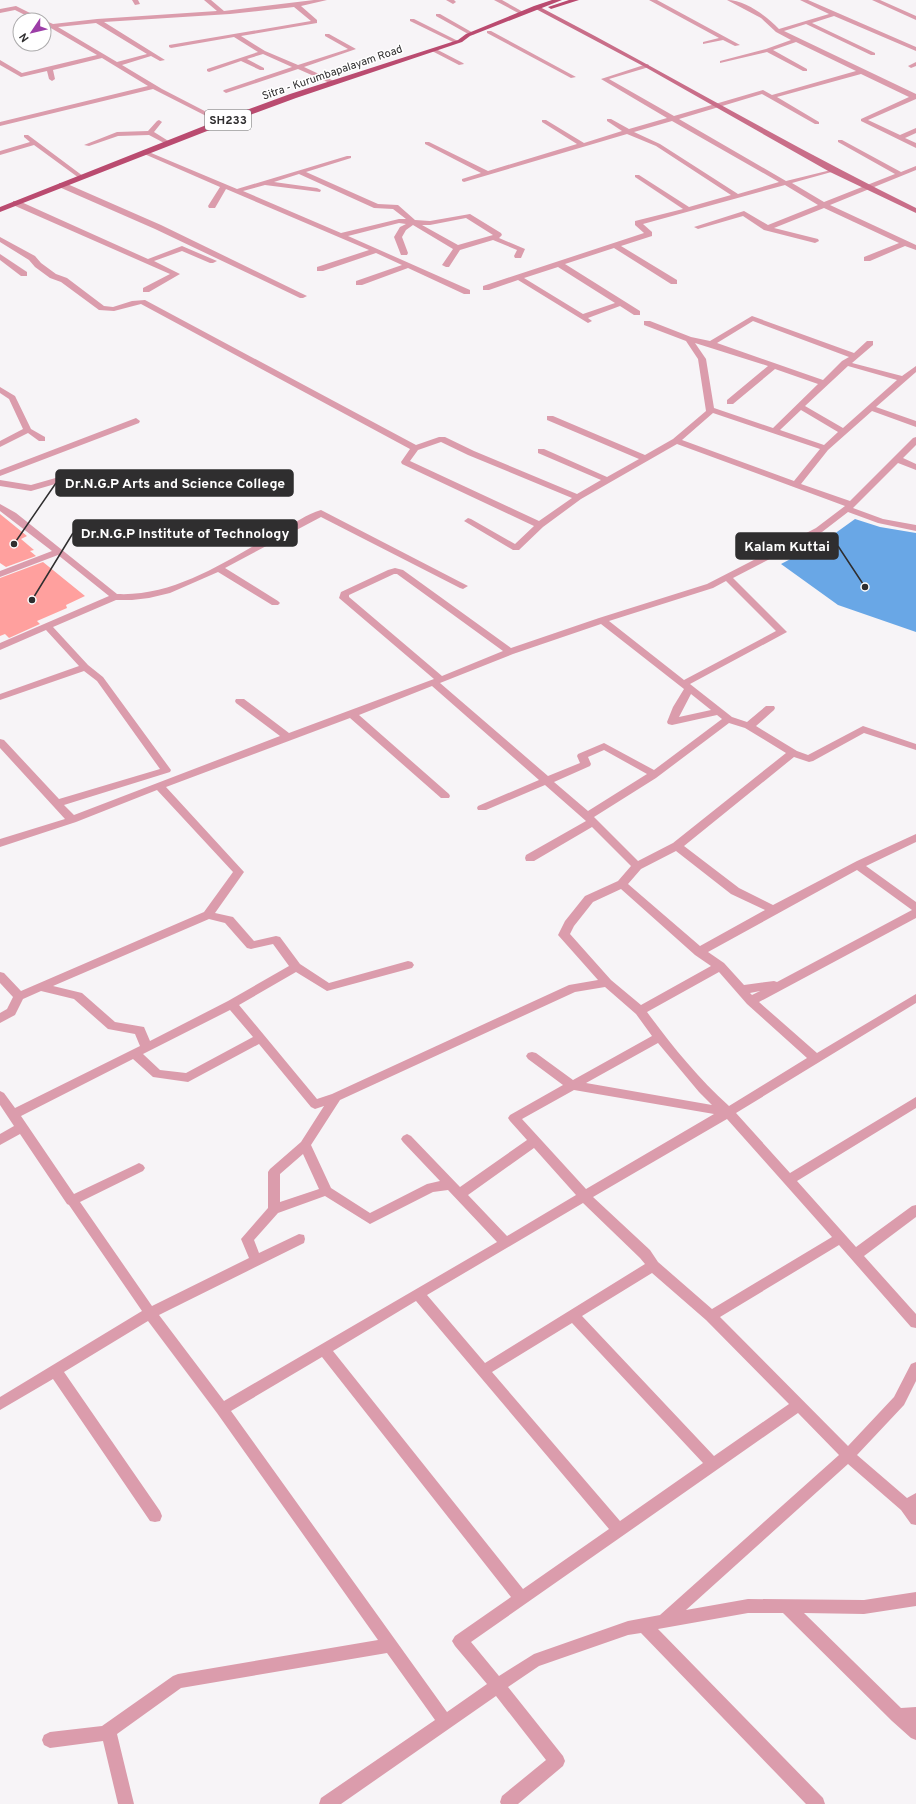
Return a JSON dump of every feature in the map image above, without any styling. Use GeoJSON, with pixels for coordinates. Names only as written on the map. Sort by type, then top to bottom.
{"type":"FeatureCollection","features":[{"type":"Feature","properties":{"kind":"main road","name":"Sitra - Kurumbapalayam Road"},"geometry":{"type":"LineString","coordinates":[[0,210],[222,122],[459,42],[472,34],[522,13],[539,8],[554,0]]}},
{"type":"Feature","properties":{"kind":"main road"},"geometry":{"type":"LineString","coordinates":[[459,42],[489,32],[539,8],[576,0]]}},
{"type":"Feature","properties":{"kind":"street"},"geometry":{"type":"LineString","coordinates":[[207,0],[222,12]]}},
{"type":"Feature","properties":{"kind":"street"},"geometry":{"type":"LineString","coordinates":[[276,0],[286,6]]}},
{"type":"Feature","properties":{"kind":"street"},"geometry":{"type":"LineString","coordinates":[[52,26],[286,6],[324,0]]}},
{"type":"Feature","properties":{"kind":"street"},"geometry":{"type":"LineString","coordinates":[[497,0],[522,13]]}},
{"type":"Feature","properties":{"kind":"street"},"geometry":{"type":"LineString","coordinates":[[652,0],[737,45]]}},
{"type":"Feature","properties":{"kind":"street"},"geometry":{"type":"LineString","coordinates":[[730,0],[763,17],[778,30],[797,40],[915,96]]}},
{"type":"Feature","properties":{"kind":"street"},"geometry":{"type":"LineString","coordinates":[[803,0],[916,48]]}},
{"type":"Feature","properties":{"kind":"street"},"geometry":{"type":"LineString","coordinates":[[874,0],[916,18]]}},
{"type":"Feature","properties":{"kind":"street"},"geometry":{"type":"LineString","coordinates":[[9,1],[16,8],[24,12]]}},
{"type":"Feature","properties":{"kind":"street"},"geometry":{"type":"LineString","coordinates":[[171,46],[315,22],[296,5]]}},
{"type":"Feature","properties":{"kind":"street"},"geometry":{"type":"LineString","coordinates":[[0,11],[16,8]]}},
{"type":"Feature","properties":{"kind":"street"},"geometry":{"type":"LineString","coordinates":[[539,8],[718,105],[866,188],[916,211]]}},
{"type":"Feature","properties":{"kind":"street"},"geometry":{"type":"LineString","coordinates":[[778,30],[834,14]]}},
{"type":"Feature","properties":{"kind":"street"},"geometry":{"type":"LineString","coordinates":[[438,15],[472,34]]}},
{"type":"Feature","properties":{"kind":"street"},"geometry":{"type":"LineString","coordinates":[[412,20],[459,42]]}},
{"type":"Feature","properties":{"kind":"street"},"geometry":{"type":"LineString","coordinates":[[97,21],[162,60]]}},
{"type":"Feature","properties":{"kind":"street"},"geometry":{"type":"LineString","coordinates":[[806,22],[873,54]]}},
{"type":"Feature","properties":{"kind":"street"},"geometry":{"type":"LineString","coordinates":[[52,26],[154,86],[222,122]]}},
{"type":"Feature","properties":{"kind":"street"},"geometry":{"type":"LineString","coordinates":[[489,32],[573,77]]}},
{"type":"Feature","properties":{"kind":"street"},"geometry":{"type":"LineString","coordinates":[[226,91],[353,48],[327,35]]}},
{"type":"Feature","properties":{"kind":"street"},"geometry":{"type":"LineString","coordinates":[[236,36],[263,52],[334,83]]}},
{"type":"Feature","properties":{"kind":"street"},"geometry":{"type":"LineString","coordinates":[[706,44],[725,38]]}},
{"type":"Feature","properties":{"kind":"street"},"geometry":{"type":"LineString","coordinates":[[722,62],[768,50],[797,40]]}},
{"type":"Feature","properties":{"kind":"street"},"geometry":{"type":"LineString","coordinates":[[434,50],[461,64]]}},
{"type":"Feature","properties":{"kind":"street"},"geometry":{"type":"LineString","coordinates":[[768,50],[805,70]]}},
{"type":"Feature","properties":{"kind":"street"},"geometry":{"type":"LineString","coordinates":[[209,70],[263,52]]}},
{"type":"Feature","properties":{"kind":"street"},"geometry":{"type":"LineString","coordinates":[[117,64],[153,54]]}},
{"type":"Feature","properties":{"kind":"street"},"geometry":{"type":"LineString","coordinates":[[0,62],[21,75],[102,56]]}},
{"type":"Feature","properties":{"kind":"street"},"geometry":{"type":"LineString","coordinates":[[241,59],[262,68]]}},
{"type":"Feature","properties":{"kind":"street"},"geometry":{"type":"LineString","coordinates":[[647,66],[604,79],[824,205],[916,248]]}},
{"type":"Feature","properties":{"kind":"street"},"geometry":{"type":"LineString","coordinates":[[49,68],[52,79]]}},
{"type":"Feature","properties":{"kind":"street"},"geometry":{"type":"LineString","coordinates":[[771,97],[863,71]]}},
{"type":"Feature","properties":{"kind":"street"},"geometry":{"type":"LineString","coordinates":[[0,124],[154,86]]}},
{"type":"Feature","properties":{"kind":"street"},"geometry":{"type":"LineString","coordinates":[[464,180],[763,92],[817,123]]}},
{"type":"Feature","properties":{"kind":"street"},"geometry":{"type":"LineString","coordinates":[[915,96],[863,120],[916,146]]}},
{"type":"Feature","properties":{"kind":"street"},"geometry":{"type":"LineString","coordinates":[[0,118],[38,110]]}},
{"type":"Feature","properties":{"kind":"street"},"geometry":{"type":"LineString","coordinates":[[609,120],[628,132],[658,144],[737,196]]}},
{"type":"Feature","properties":{"kind":"street"},"geometry":{"type":"LineString","coordinates":[[544,121],[583,145]]}},
{"type":"Feature","properties":{"kind":"street"},"geometry":{"type":"LineString","coordinates":[[150,133],[159,122]]}},
{"type":"Feature","properties":{"kind":"street"},"geometry":{"type":"LineString","coordinates":[[900,138],[916,130]]}},
{"type":"Feature","properties":{"kind":"street"},"geometry":{"type":"LineString","coordinates":[[87,146],[117,134],[150,133],[168,143]]}},
{"type":"Feature","properties":{"kind":"street"},"geometry":{"type":"LineString","coordinates":[[26,136],[81,177]]}},
{"type":"Feature","properties":{"kind":"street"},"geometry":{"type":"LineString","coordinates":[[840,141],[900,174]]}},
{"type":"Feature","properties":{"kind":"street"},"geometry":{"type":"LineString","coordinates":[[0,153],[35,143]]}},
{"type":"Feature","properties":{"kind":"street"},"geometry":{"type":"LineString","coordinates":[[427,143],[487,173]]}},
{"type":"Feature","properties":{"kind":"street"},"geometry":{"type":"LineString","coordinates":[[144,152],[376,250],[467,292]]}},
{"type":"Feature","properties":{"kind":"street"},"geometry":{"type":"LineString","coordinates":[[237,191],[349,157]]}},
{"type":"Feature","properties":{"kind":"street"},"geometry":{"type":"LineString","coordinates":[[767,228],[916,168]]}},
{"type":"Feature","properties":{"kind":"street"},"geometry":{"type":"LineString","coordinates":[[486,288],[649,234],[638,223],[833,170]]}},
{"type":"Feature","properties":{"kind":"street"},"geometry":{"type":"LineString","coordinates":[[299,172],[377,206],[395,207],[413,222],[457,248]]}},
{"type":"Feature","properties":{"kind":"street"},"geometry":{"type":"LineString","coordinates":[[637,176],[688,209]]}},
{"type":"Feature","properties":{"kind":"street"},"geometry":{"type":"LineString","coordinates":[[265,182],[317,190]]}},
{"type":"Feature","properties":{"kind":"street"},"geometry":{"type":"LineString","coordinates":[[62,185],[158,227],[303,296]]}},
{"type":"Feature","properties":{"kind":"street"},"geometry":{"type":"LineString","coordinates":[[212,206],[225,186]]}},
{"type":"Feature","properties":{"kind":"street"},"geometry":{"type":"LineString","coordinates":[[16,203],[176,274],[146,290]]}},
{"type":"Feature","properties":{"kind":"street"},"geometry":{"type":"LineString","coordinates":[[698,227],[744,213],[767,228],[815,241]]}},
{"type":"Feature","properties":{"kind":"street"},"geometry":{"type":"LineString","coordinates":[[341,236],[399,221],[430,223],[467,216],[498,235],[493,238],[457,248],[446,265]]}},
{"type":"Feature","properties":{"kind":"street"},"geometry":{"type":"LineString","coordinates":[[404,253],[398,237],[403,229],[413,222]]}},
{"type":"Feature","properties":{"kind":"street"},"geometry":{"type":"LineString","coordinates":[[493,238],[521,249],[518,256]]}},
{"type":"Feature","properties":{"kind":"street"},"geometry":{"type":"LineString","coordinates":[[0,239],[32,258],[38,266],[53,276],[64,280],[102,308],[114,310],[132,303],[142,302],[415,448]]}},
{"type":"Feature","properties":{"kind":"street"},"geometry":{"type":"LineString","coordinates":[[867,258],[906,243]]}},
{"type":"Feature","properties":{"kind":"street"},"geometry":{"type":"LineString","coordinates":[[616,246],[674,282]]}},
{"type":"Feature","properties":{"kind":"street"},"geometry":{"type":"LineString","coordinates":[[148,261],[182,248],[213,261]]}},
{"type":"Feature","properties":{"kind":"street"},"geometry":{"type":"LineString","coordinates":[[320,270],[376,250]]}},
{"type":"Feature","properties":{"kind":"street"},"geometry":{"type":"LineString","coordinates":[[0,256],[24,274]]}},
{"type":"Feature","properties":{"kind":"street"},"geometry":{"type":"LineString","coordinates":[[559,264],[637,313]]}},
{"type":"Feature","properties":{"kind":"street"},"geometry":{"type":"LineString","coordinates":[[359,283],[408,265]]}},
{"type":"Feature","properties":{"kind":"street"},"geometry":{"type":"LineString","coordinates":[[518,277],[585,319],[621,303]]}},
{"type":"Feature","properties":{"kind":"street"},"geometry":{"type":"LineString","coordinates":[[711,344],[752,318],[854,356]]}},
{"type":"Feature","properties":{"kind":"street"},"geometry":{"type":"LineString","coordinates":[[647,324],[689,339],[711,344],[824,383]]}},
{"type":"Feature","properties":{"kind":"street"},"geometry":{"type":"LineString","coordinates":[[689,339],[702,358],[710,411]]}},
{"type":"Feature","properties":{"kind":"street"},"geometry":{"type":"LineString","coordinates":[[774,431],[824,383],[870,343]]}},
{"type":"Feature","properties":{"kind":"street"},"geometry":{"type":"LineString","coordinates":[[846,364],[903,379]]}},
{"type":"Feature","properties":{"kind":"street"},"geometry":{"type":"LineString","coordinates":[[730,402],[774,365]]}},
{"type":"Feature","properties":{"kind":"street"},"geometry":{"type":"LineString","coordinates":[[796,485],[825,448],[916,368]]}},
{"type":"Feature","properties":{"kind":"street"},"geometry":{"type":"LineString","coordinates":[[0,389],[12,398],[28,430],[42,439]]}},
{"type":"Feature","properties":{"kind":"street"},"geometry":{"type":"LineString","coordinates":[[800,406],[844,432]]}},
{"type":"Feature","properties":{"kind":"street"},"geometry":{"type":"LineString","coordinates":[[871,408],[916,424]]}},
{"type":"Feature","properties":{"kind":"street"},"geometry":{"type":"LineString","coordinates":[[468,521],[516,548],[540,525],[578,497],[676,441],[712,410],[825,448]]}},
{"type":"Feature","properties":{"kind":"street"},"geometry":{"type":"LineString","coordinates":[[550,418],[645,458]]}},
{"type":"Feature","properties":{"kind":"street"},"geometry":{"type":"LineString","coordinates":[[0,473],[136,421]]}},
{"type":"Feature","properties":{"kind":"street"},"geometry":{"type":"LineString","coordinates":[[0,444],[28,430]]}},
{"type":"Feature","properties":{"kind":"street"},"geometry":{"type":"LineString","coordinates":[[540,525],[404,462],[415,448],[442,439],[471,453],[578,497]]}},
{"type":"Feature","properties":{"kind":"street"},"geometry":{"type":"LineString","coordinates":[[0,843],[72,820],[352,714],[510,652],[602,620],[710,586],[819,530],[849,507],[916,440]]}},
{"type":"Feature","properties":{"kind":"street"},"geometry":{"type":"LineString","coordinates":[[676,441],[796,485],[881,522],[916,528]]}},
{"type":"Feature","properties":{"kind":"street"},"geometry":{"type":"LineString","coordinates":[[541,451],[608,480]]}},
{"type":"Feature","properties":{"kind":"street"},"geometry":{"type":"LineString","coordinates":[[897,459],[916,467]]}},
{"type":"Feature","properties":{"kind":"street"},"geometry":{"type":"LineString","coordinates":[[0,483],[31,488],[73,476]]}},
{"type":"Feature","properties":{"kind":"street"},"geometry":{"type":"LineString","coordinates":[[0,507],[13,515],[115,597],[130,599],[158,593],[200,577],[322,513],[463,586]]}},
{"type":"Feature","properties":{"kind":"street"},"geometry":{"type":"LineString","coordinates":[[0,574],[58,552]]}},
{"type":"Feature","properties":{"kind":"street"},"geometry":{"type":"LineString","coordinates":[[218,568],[275,603]]}},
{"type":"Feature","properties":{"kind":"street"},"geometry":{"type":"LineString","coordinates":[[510,652],[400,572],[390,572],[344,594],[344,598],[348,602],[590,819],[637,866]]}},
{"type":"Feature","properties":{"kind":"street"},"geometry":{"type":"LineString","coordinates":[[718,712],[672,722],[686,687],[782,632],[728,578]]}},
{"type":"Feature","properties":{"kind":"street"},"geometry":{"type":"LineString","coordinates":[[0,647],[38,629],[48,627],[115,597]]}},
{"type":"Feature","properties":{"kind":"street"},"geometry":{"type":"LineString","coordinates":[[602,620],[728,719],[749,726],[793,753],[809,759],[863,729],[916,747]]}},
{"type":"Feature","properties":{"kind":"street"},"geometry":{"type":"LineString","coordinates":[[48,627],[85,667],[100,679],[166,770],[57,803]]}},
{"type":"Feature","properties":{"kind":"street"},"geometry":{"type":"LineString","coordinates":[[0,697],[85,667]]}},
{"type":"Feature","properties":{"kind":"street"},"geometry":{"type":"LineString","coordinates":[[240,701],[288,737]]}},
{"type":"Feature","properties":{"kind":"street"},"geometry":{"type":"LineString","coordinates":[[749,726],[770,708]]}},
{"type":"Feature","properties":{"kind":"street"},"geometry":{"type":"LineString","coordinates":[[352,714],[445,796]]}},
{"type":"Feature","properties":{"kind":"street"},"geometry":{"type":"LineString","coordinates":[[530,858],[590,819],[728,719]]}},
{"type":"Feature","properties":{"kind":"street"},"geometry":{"type":"LineString","coordinates":[[0,742],[72,820]]}},
{"type":"Feature","properties":{"kind":"street"},"geometry":{"type":"LineString","coordinates":[[482,808],[586,764],[582,756],[604,746],[654,774]]}},
{"type":"Feature","properties":{"kind":"street"},"geometry":{"type":"LineString","coordinates":[[793,753],[677,846],[637,866],[622,884],[589,899],[569,924],[564,935],[607,983],[640,1011],[659,1037],[703,1089],[728,1112],[916,1323]]}},
{"type":"Feature","properties":{"kind":"street"},"geometry":{"type":"LineString","coordinates":[[0,1018],[11,1012],[19,996],[208,915],[238,872],[159,786]]}},
{"type":"Feature","properties":{"kind":"street"},"geometry":{"type":"LineString","coordinates":[[699,952],[774,910],[882,853],[916,838]]}},
{"type":"Feature","properties":{"kind":"street"},"geometry":{"type":"LineString","coordinates":[[677,846],[735,891],[774,910]]}},
{"type":"Feature","properties":{"kind":"street"},"geometry":{"type":"LineString","coordinates":[[859,866],[916,908]]}},
{"type":"Feature","properties":{"kind":"street"},"geometry":{"type":"LineString","coordinates":[[622,884],[699,952],[720,966],[751,1001],[816,1059]]}},
{"type":"Feature","properties":{"kind":"street"},"geometry":{"type":"LineString","coordinates":[[751,1001],[916,913]]}},
{"type":"Feature","properties":{"kind":"street"},"geometry":{"type":"LineString","coordinates":[[208,915],[229,920],[251,944],[276,940],[296,967],[327,987],[408,965]]}},
{"type":"Feature","properties":{"kind":"street"},"geometry":{"type":"LineString","coordinates":[[640,1011],[720,966]]}},
{"type":"Feature","properties":{"kind":"street"},"geometry":{"type":"LineString","coordinates":[[13,1115],[232,1004],[296,967]]}},
{"type":"Feature","properties":{"kind":"street"},"geometry":{"type":"LineString","coordinates":[[0,976],[19,996]]}},
{"type":"Feature","properties":{"kind":"street"},"geometry":{"type":"LineString","coordinates":[[232,1004],[315,1104],[340,1095],[573,988],[607,983]]}},
{"type":"Feature","properties":{"kind":"street"},"geometry":{"type":"LineString","coordinates":[[741,990],[783,984]]}},
{"type":"Feature","properties":{"kind":"street"},"geometry":{"type":"LineString","coordinates":[[41,987],[78,996],[112,1026],[140,1030],[146,1047]]}},
{"type":"Feature","properties":{"kind":"street"},"geometry":{"type":"LineString","coordinates":[[222,1409],[816,1059],[913,1004]]}},
{"type":"Feature","properties":{"kind":"street"},"geometry":{"type":"LineString","coordinates":[[659,1037],[514,1118],[584,1196],[645,1254],[653,1266],[711,1316],[848,1455],[911,1503],[916,1519]]}},
{"type":"Feature","properties":{"kind":"street"},"geometry":{"type":"LineString","coordinates":[[134,1053],[157,1074],[188,1078],[260,1038]]}},
{"type":"Feature","properties":{"kind":"street"},"geometry":{"type":"LineString","coordinates":[[532,1056],[572,1085],[728,1112]]}},
{"type":"Feature","properties":{"kind":"street"},"geometry":{"type":"LineString","coordinates":[[274,1209],[274,1172],[305,1145],[336,1097],[340,1095]]}},
{"type":"Feature","properties":{"kind":"street"},"geometry":{"type":"LineString","coordinates":[[0,1096],[150,1313],[222,1409],[445,1722]]}},
{"type":"Feature","properties":{"kind":"street"},"geometry":{"type":"LineString","coordinates":[[788,1180],[916,1102]]}},
{"type":"Feature","properties":{"kind":"street"},"geometry":{"type":"LineString","coordinates":[[0,1140],[21,1128]]}},
{"type":"Feature","properties":{"kind":"street"},"geometry":{"type":"LineString","coordinates":[[407,1139],[506,1242]]}},
{"type":"Feature","properties":{"kind":"street"},"geometry":{"type":"LineString","coordinates":[[305,1145],[326,1191],[370,1218],[431,1188],[455,1189],[535,1141]]}},
{"type":"Feature","properties":{"kind":"street"},"geometry":{"type":"LineString","coordinates":[[71,1200],[139,1168]]}},
{"type":"Feature","properties":{"kind":"street"},"geometry":{"type":"LineString","coordinates":[[256,1260],[247,1239],[274,1209],[326,1191]]}},
{"type":"Feature","properties":{"kind":"street"},"geometry":{"type":"LineString","coordinates":[[856,1255],[916,1210]]}},
{"type":"Feature","properties":{"kind":"street"},"geometry":{"type":"LineString","coordinates":[[711,1316],[841,1238]]}},
{"type":"Feature","properties":{"kind":"street"},"geometry":{"type":"LineString","coordinates":[[0,1404],[150,1313],[299,1239]]}},
{"type":"Feature","properties":{"kind":"street"},"geometry":{"type":"LineString","coordinates":[[484,1370],[653,1266]]}},
{"type":"Feature","properties":{"kind":"street"},"geometry":{"type":"LineString","coordinates":[[418,1294],[619,1530]]}},
{"type":"Feature","properties":{"kind":"street"},"geometry":{"type":"LineString","coordinates":[[573,1315],[713,1464]]}},
{"type":"Feature","properties":{"kind":"street"},"geometry":{"type":"LineString","coordinates":[[324,1349],[521,1598]]}},
{"type":"Feature","properties":{"kind":"street"},"geometry":{"type":"LineString","coordinates":[[664,1621],[848,1455],[899,1401],[916,1368]]}},
{"type":"Feature","properties":{"kind":"street"},"geometry":{"type":"LineString","coordinates":[[55,1371],[155,1516]]}},
{"type":"Feature","properties":{"kind":"street"},"geometry":{"type":"LineString","coordinates":[[509,1804],[508,1802],[557,1761],[498,1686],[460,1641],[798,1405]]}},
{"type":"Feature","properties":{"kind":"street"},"geometry":{"type":"LineString","coordinates":[[327,1804],[534,1661],[628,1628],[748,1606],[864,1607],[916,1598]]}},
{"type":"Feature","properties":{"kind":"street"},"geometry":{"type":"LineString","coordinates":[[787,1607],[916,1734]]}},
{"type":"Feature","properties":{"kind":"street"},"geometry":{"type":"LineString","coordinates":[[644,1625],[818,1804]]}},
{"type":"Feature","properties":{"kind":"street"},"geometry":{"type":"LineString","coordinates":[[50,1740],[105,1733],[178,1681],[390,1645]]}},
{"type":"Feature","properties":{"kind":"street"},"geometry":{"type":"LineString","coordinates":[[897,1716],[916,1714]]}},
{"type":"Feature","properties":{"kind":"street"},"geometry":{"type":"LineString","coordinates":[[108,1731],[126,1804]]}},
{"type":"Feature","properties":{"kind":"water"},"geometry":{"type":"Polygon","coordinates":[[[855,519],[880,527],[916,533],[916,632],[838,605],[781,564],[823,542],[855,519]]]}},
{"type":"Feature","properties":{"kind":"building"},"geometry":{"type":"Polygon","coordinates":[[[0,514],[27,536],[21,539],[34,550],[30,551],[36,556],[6,567],[0,563],[0,514]]]}},
{"type":"Feature","properties":{"kind":"building"},"geometry":{"type":"Polygon","coordinates":[[[43,562],[85,596],[66,605],[67,608],[37,621],[40,624],[9,638],[5,634],[0,636],[0,578],[43,562]]]}},
{"type":"Feature","properties":{"kind":"place","name":"Dr.N.G.P Arts and Science College"},"geometry":{"type":"Point","coordinates":[14,544]}},
{"type":"Feature","properties":{"kind":"place","name":"Kalam Kuttai"},"geometry":{"type":"Point","coordinates":[865,587]}},
{"type":"Feature","properties":{"kind":"place","name":"Dr.N.G.P Institute of Technology"},"geometry":{"type":"Point","coordinates":[32,600]}}]}
